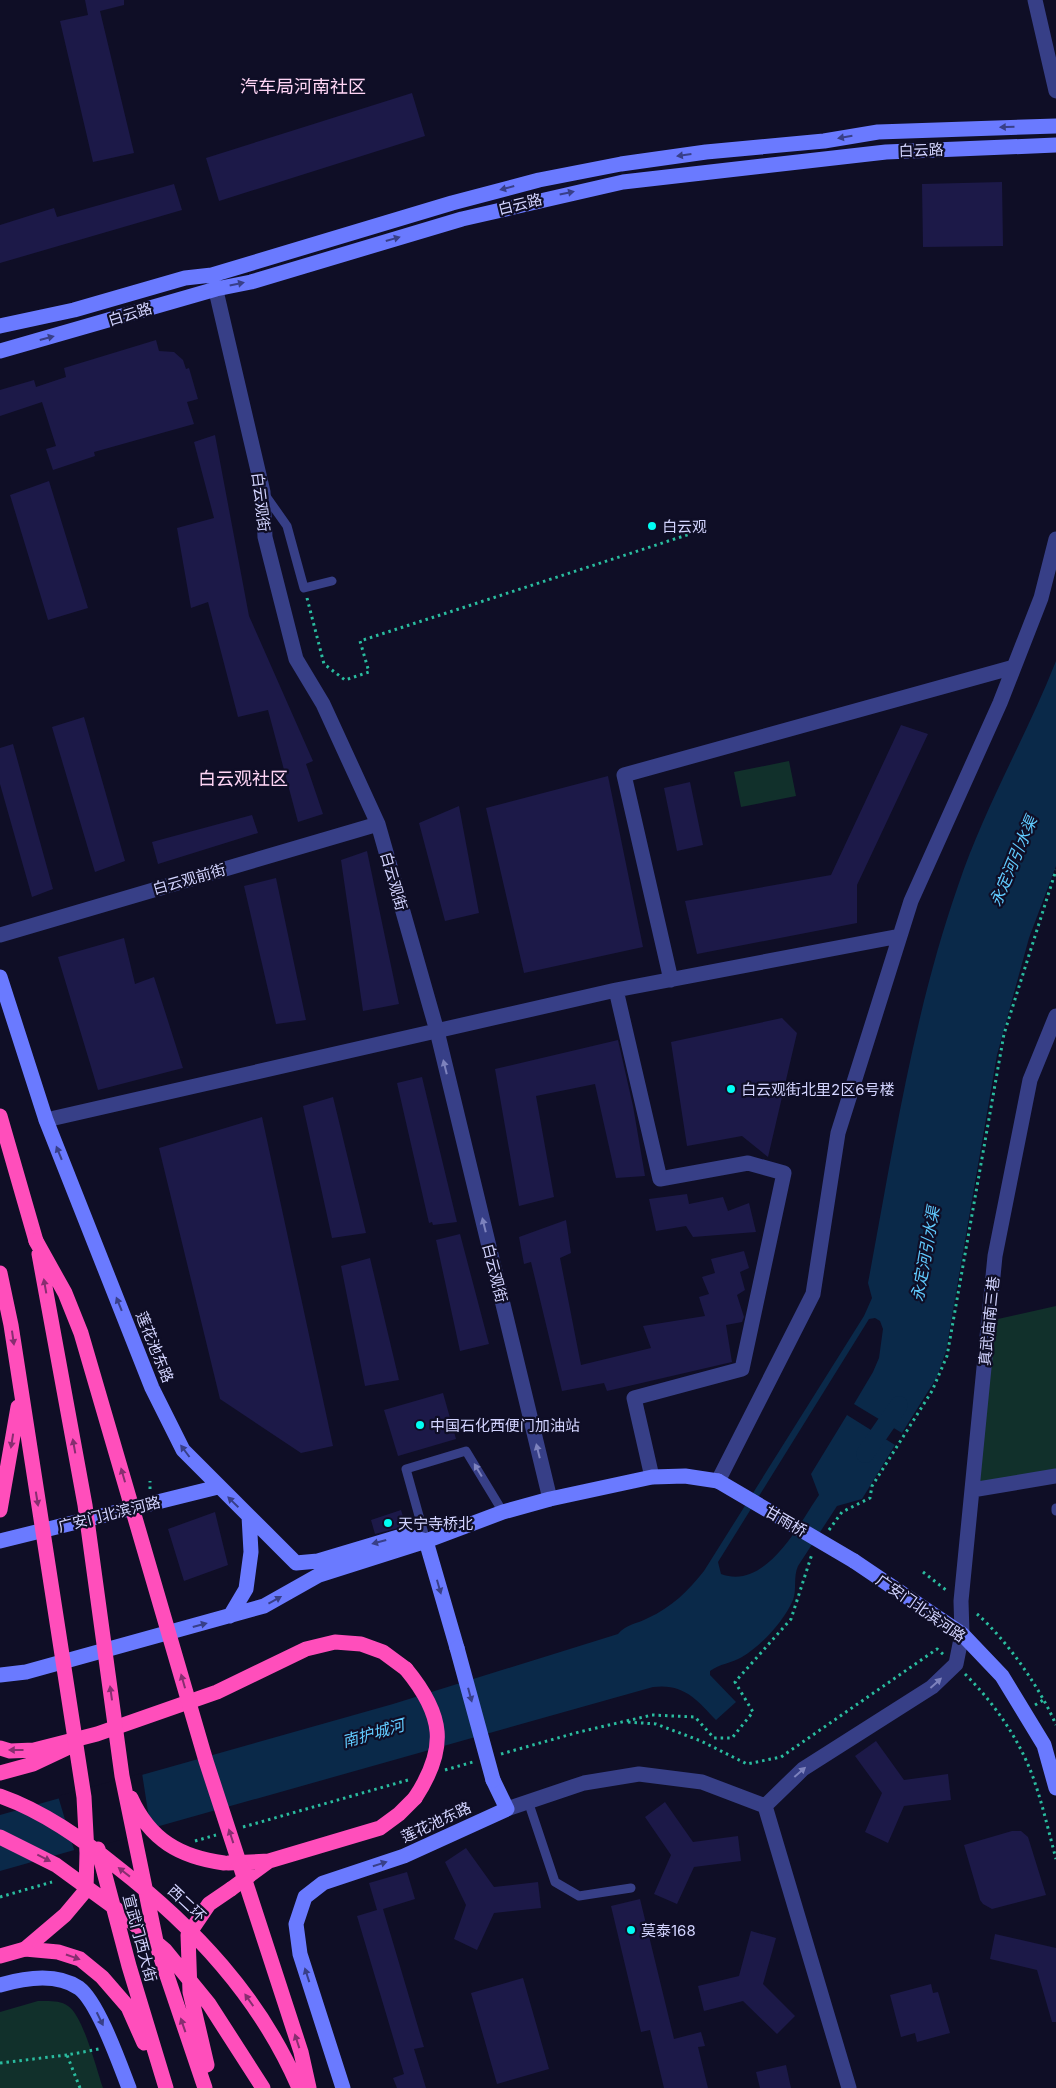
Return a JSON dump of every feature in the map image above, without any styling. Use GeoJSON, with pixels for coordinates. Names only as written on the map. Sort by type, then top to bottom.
{"type":"FeatureCollection","features":[{"type":"Feature","properties":{"kind":"highway"},"geometry":{"type":"LineString","coordinates":[[0,1116],[36,1241],[85,1505],[122,1776],[157,1946],[204,2088]]}},
{"type":"Feature","properties":{"kind":"highway"},"geometry":{"type":"LineString","coordinates":[[36,1241],[65,1293],[81,1334],[206,1761],[301,2052],[309,2088]]}},
{"type":"Feature","properties":{"kind":"highway"},"geometry":{"type":"LineString","coordinates":[[0,1273],[11,1325],[84,1797],[87,1853],[86,1890],[65,1916],[26,1949]]}},
{"type":"Feature","properties":{"kind":"highway"},"geometry":{"type":"LineString","coordinates":[[0,1510],[20,1393]]}},
{"type":"Feature","properties":{"kind":"highway"},"geometry":{"type":"LineString","coordinates":[[0,1748],[10,1751],[34,1750],[97,1734],[217,1692],[306,1649],[335,1642],[369,1646],[384,1652],[406,1669],[423,1690],[433,1710],[437,1728],[436,1760],[415,1798],[399,1814],[380,1828],[269,1861],[224,1863],[202,1860],[177,1851],[161,1840],[137,1811],[122,1776]]}},
{"type":"Feature","properties":{"kind":"highway"},"geometry":{"type":"LineString","coordinates":[[0,1773],[33,1764],[97,1734]]}},
{"type":"Feature","properties":{"kind":"highway","name":"西二环"},"geometry":{"type":"LineString","coordinates":[[0,1796],[56,1823],[90,1845],[157,1898],[198,1937],[236,1982],[264,2022],[288,2064],[299,2088]]}},
{"type":"Feature","properties":{"kind":"highway","name":"宣武门西大街"},"geometry":{"type":"LineString","coordinates":[[84,1797],[129,1966],[165,2088]]}},
{"type":"Feature","properties":{"kind":"highway"},"geometry":{"type":"LineString","coordinates":[[0,1837],[56,1865],[115,1908],[165,1950],[209,2004],[263,2088]]}},
{"type":"Feature","properties":{"kind":"highway"},"geometry":{"type":"LineString","coordinates":[[213,2088],[190,1992],[188,1935],[209,1904],[269,1861]]}},
{"type":"Feature","properties":{"kind":"highway"},"geometry":{"type":"LineString","coordinates":[[0,1956],[26,1949],[58,1952],[80,1959],[102,1976],[128,2007],[165,2088]]}},
{"type":"Feature","properties":{"kind":"street"},"geometry":{"type":"LineString","coordinates":[[1035,0],[1056,91]]}},
{"type":"Feature","properties":{"kind":"street","name":"白云路"},"geometry":{"type":"LineString","coordinates":[[0,351],[452,203],[539,180],[621,164],[706,152],[824,141],[878,132],[1056,126]]}},
{"type":"Feature","properties":{"kind":"street","name":"白云路"},"geometry":{"type":"LineString","coordinates":[[0,326],[74,310],[186,278],[214,282],[251,282],[462,219],[623,182],[886,152],[1056,145]]}},
{"type":"Feature","properties":{"kind":"street","name":"白云观街"},"geometry":{"type":"LineString","coordinates":[[214,282],[263,492],[265,536],[296,659],[323,704],[378,824],[436,1031],[550,1498]]}},
{"type":"Feature","properties":{"kind":"street"},"geometry":{"type":"LineString","coordinates":[[0,1675],[26,1672],[264,1606],[319,1575],[426,1541],[504,1512],[550,1498],[652,1477],[685,1476],[718,1481],[813,1294],[838,1133],[911,901],[1000,703],[1041,598],[1056,539]]}},
{"type":"Feature","properties":{"kind":"street"},"geometry":{"type":"LineString","coordinates":[[671,980],[624,775],[1014,667]]}},
{"type":"Feature","properties":{"kind":"street","name":"白云观前街"},"geometry":{"type":"LineString","coordinates":[[0,935],[378,824]]}},
{"type":"Feature","properties":{"kind":"street"},"geometry":{"type":"LineString","coordinates":[[46,1120],[616,990],[900,936]]}},
{"type":"Feature","properties":{"kind":"street","name":"莲花池东路"},"geometry":{"type":"LineString","coordinates":[[0,977],[46,1120],[152,1388],[183,1450],[296,1563],[318,1561],[405,1535],[426,1541]]}},
{"type":"Feature","properties":{"kind":"street"},"geometry":{"type":"LineString","coordinates":[[616,990],[660,1179],[748,1163],[784,1173],[742,1369],[634,1398],[652,1477]]}},
{"type":"Feature","properties":{"kind":"street","name":"真武庙南三巷"},"geometry":{"type":"LineString","coordinates":[[956,1664],[962,1634],[961,1601],[995,1256],[1030,1080],[1056,1016]]}},
{"type":"Feature","properties":{"kind":"street"},"geometry":{"type":"LineString","coordinates":[[972,1490],[1056,1476]]}},
{"type":"Feature","properties":{"kind":"street","name":"甘雨桥"},"geometry":{"type":"LineString","coordinates":[[718,1481],[854,1560]]}},
{"type":"Feature","properties":{"kind":"street","name":"广安门北滨河路"},"geometry":{"type":"LineString","coordinates":[[0,1540],[218,1487]]}},
{"type":"Feature","properties":{"kind":"street"},"geometry":{"type":"LineString","coordinates":[[230,1616],[246,1589],[251,1552],[248,1516]]}},
{"type":"Feature","properties":{"kind":"street"},"geometry":{"type":"LineString","coordinates":[[426,1541],[493,1780],[507,1809],[584,1784],[639,1774],[702,1782],[765,1806]]}},
{"type":"Feature","properties":{"kind":"street","name":"广安门北滨河路"},"geometry":{"type":"LineString","coordinates":[[854,1560],[962,1634],[1002,1676],[1050,1743],[1056,1788]]}},
{"type":"Feature","properties":{"kind":"street"},"geometry":{"type":"LineString","coordinates":[[765,1806],[803,1769],[932,1687],[956,1664]]}},
{"type":"Feature","properties":{"kind":"street"},"geometry":{"type":"LineString","coordinates":[[765,1806],[849,2088]]}},
{"type":"Feature","properties":{"kind":"street","name":"莲花池东路"},"geometry":{"type":"LineString","coordinates":[[343,2088],[300,1954],[296,1924],[305,1897],[323,1883],[404,1856],[507,1809]]}},
{"type":"Feature","properties":{"kind":"street"},"geometry":{"type":"LineString","coordinates":[[0,1985],[22,1978],[57,1979],[79,1988],[96,2011],[113,2046],[128,2088]]}},
{"type":"Feature","properties":{"kind":"lane"},"geometry":{"type":"LineString","coordinates":[[263,492],[287,526],[304,588],[332,581]]}},
{"type":"Feature","properties":{"kind":"lane"},"geometry":{"type":"LineString","coordinates":[[426,1541],[406,1468],[466,1451],[504,1512]]}},
{"type":"Feature","properties":{"kind":"lane"},"geometry":{"type":"LineString","coordinates":[[528,1801],[555,1882],[579,1896],[631,1888]]}},
{"type":"Feature","properties":{"kind":"path"},"geometry":{"type":"LineString","coordinates":[[304,588],[324,664],[345,680],[369,672],[360,642],[690,534]]}},
{"type":"Feature","properties":{"kind":"path"},"geometry":{"type":"LineString","coordinates":[[827,1533],[842,1512],[870,1498],[872,1486],[932,1391],[947,1356],[1004,1034],[1056,870]]}},
{"type":"Feature","properties":{"kind":"path"},"geometry":{"type":"LineString","coordinates":[[495,1755],[652,1715],[695,1717],[714,1738],[732,1738],[753,1712],[736,1682],[791,1619],[812,1554],[817,1547]]}},
{"type":"Feature","properties":{"kind":"path"},"geometry":{"type":"LineString","coordinates":[[923,1572],[989,1624],[1045,1699],[1056,1724]]}},
{"type":"Feature","properties":{"kind":"path"},"geometry":{"type":"LineString","coordinates":[[624,1721],[665,1728],[701,1741],[747,1764],[781,1757],[937,1649],[956,1664],[978,1687],[1006,1722],[1023,1753],[1034,1780],[1056,1859]]}},
{"type":"Feature","properties":{"kind":"path"},"geometry":{"type":"LineString","coordinates":[[440,1771],[477,1761]]}},
{"type":"Feature","properties":{"kind":"path"},"geometry":{"type":"LineString","coordinates":[[235,1829],[412,1779]]}},
{"type":"Feature","properties":{"kind":"path"},"geometry":{"type":"LineString","coordinates":[[188,1843],[226,1832]]}},
{"type":"Feature","properties":{"kind":"path"},"geometry":{"type":"LineString","coordinates":[[0,1897],[56,1880]]}},
{"type":"Feature","properties":{"kind":"path"},"geometry":{"type":"LineString","coordinates":[[0,2063],[92,2051]]}},
{"type":"Feature","properties":{"kind":"path"},"geometry":{"type":"LineString","coordinates":[[67,2055],[80,2088]]}},
{"type":"Feature","properties":{"kind":"green space"},"geometry":{"type":"Polygon","coordinates":[[[789,761],[796,796],[741,807],[734,772],[789,761]]]}},
{"type":"Feature","properties":{"kind":"green space"},"geometry":{"type":"Polygon","coordinates":[[[1056,1306],[1056,1476],[972,1490],[989,1321],[1056,1306]]]}},
{"type":"Feature","properties":{"kind":"green space"},"geometry":{"type":"Polygon","coordinates":[[[38,2001],[54,2001],[68,2006],[74,2011],[84,2031],[103,2088],[0,2088],[0,2012],[38,2001]]]}},
{"type":"Feature","properties":{"kind":"water","name":"南护城河"},"geometry":{"type":"Polygon","coordinates":[[[1056,661],[1056,866],[1029,938],[997,1055],[946,1351],[937,1377],[902,1433],[854,1404],[879,1358],[883,1329],[880,1321],[875,1318],[869,1319],[718,1562],[721,1574],[737,1577],[752,1573],[767,1564],[779,1552],[819,1495],[811,1474],[847,1415],[895,1445],[862,1499],[837,1506],[798,1566],[793,1600],[778,1624],[750,1652],[710,1671],[710,1675],[736,1702],[716,1720],[696,1700],[682,1690],[664,1686],[653,1687],[0,1871],[0,1815],[393,1704],[618,1634],[628,1626],[657,1614],[686,1592],[704,1571],[864,1316],[872,1298],[868,1283],[905,1083],[928,984],[942,935],[968,857],[1056,661]]]}},
{"type":"Feature","properties":{"kind":"pier"},"geometry":{"type":"Polygon","coordinates":[[[142,1773],[151,1831],[75,1853],[58,1796],[142,1773]]]}},
{"type":"Feature","properties":{"kind":"building"},"geometry":{"type":"Polygon","coordinates":[[[85,0],[124,0],[124,5],[100,11],[134,153],[93,162],[60,21],[88,15],[85,0]]]}},
{"type":"Feature","properties":{"kind":"building"},"geometry":{"type":"Polygon","coordinates":[[[412,93],[425,136],[219,201],[206,158],[412,93]]]}},
{"type":"Feature","properties":{"kind":"building"},"geometry":{"type":"Polygon","coordinates":[[[1002,182],[1003,246],[923,247],[922,184],[1002,182]]]}},
{"type":"Feature","properties":{"kind":"building"},"geometry":{"type":"Polygon","coordinates":[[[174,184],[182,210],[0,263],[0,225],[54,208],[57,217],[174,184]]]}},
{"type":"Feature","properties":{"kind":"building"},"geometry":{"type":"Polygon","coordinates":[[[156,340],[159,351],[174,352],[183,360],[186,369],[189,368],[198,399],[187,402],[194,424],[94,452],[95,456],[53,470],[46,449],[56,446],[42,402],[0,416],[0,390],[34,380],[36,387],[66,377],[64,368],[156,340]]]}},
{"type":"Feature","properties":{"kind":"building"},"geometry":{"type":"Polygon","coordinates":[[[215,435],[249,616],[313,761],[306,764],[323,814],[298,822],[268,710],[238,717],[208,602],[191,608],[177,528],[214,518],[194,442],[215,435]]]}},
{"type":"Feature","properties":{"kind":"building"},"geometry":{"type":"Polygon","coordinates":[[[49,481],[88,608],[48,620],[10,495],[49,481]]]}},
{"type":"Feature","properties":{"kind":"building"},"geometry":{"type":"Polygon","coordinates":[[[84,717],[125,861],[95,872],[52,727],[84,717]]]}},
{"type":"Feature","properties":{"kind":"building"},"geometry":{"type":"Polygon","coordinates":[[[901,725],[928,734],[857,885],[857,923],[697,954],[685,901],[831,875],[901,725]]]}},
{"type":"Feature","properties":{"kind":"building"},"geometry":{"type":"Polygon","coordinates":[[[13,744],[53,889],[32,897],[0,784],[0,748],[13,744]]]}},
{"type":"Feature","properties":{"kind":"building"},"geometry":{"type":"Polygon","coordinates":[[[608,776],[643,947],[524,973],[486,808],[608,776]]]}},
{"type":"Feature","properties":{"kind":"building"},"geometry":{"type":"Polygon","coordinates":[[[690,782],[703,845],[677,851],[664,788],[690,782]]]}},
{"type":"Feature","properties":{"kind":"building"},"geometry":{"type":"Polygon","coordinates":[[[459,806],[479,913],[445,921],[419,823],[459,806]]]}},
{"type":"Feature","properties":{"kind":"building"},"geometry":{"type":"Polygon","coordinates":[[[252,815],[258,833],[158,864],[152,842],[252,815]]]}},
{"type":"Feature","properties":{"kind":"building"},"geometry":{"type":"Polygon","coordinates":[[[367,851],[399,1004],[363,1011],[341,860],[367,851]]]}},
{"type":"Feature","properties":{"kind":"building"},"geometry":{"type":"Polygon","coordinates":[[[276,878],[306,1020],[276,1024],[244,886],[276,878]]]}},
{"type":"Feature","properties":{"kind":"building"},"geometry":{"type":"Polygon","coordinates":[[[124,938],[135,984],[154,977],[183,1068],[98,1090],[58,957],[124,938]]]}},
{"type":"Feature","properties":{"kind":"building","name":"白云观街北里2区6号楼"},"geometry":{"type":"Polygon","coordinates":[[[782,1018],[797,1033],[768,1157],[742,1136],[687,1146],[671,1042],[782,1018]]]}},
{"type":"Feature","properties":{"kind":"building"},"geometry":{"type":"Polygon","coordinates":[[[618,1040],[633,1106],[645,1176],[616,1178],[595,1084],[536,1096],[554,1197],[519,1206],[495,1069],[618,1040]]]}},
{"type":"Feature","properties":{"kind":"building"},"geometry":{"type":"Polygon","coordinates":[[[422,1077],[457,1222],[433,1225],[432,1222],[429,1223],[397,1083],[422,1077]]]}},
{"type":"Feature","properties":{"kind":"building"},"geometry":{"type":"Polygon","coordinates":[[[333,1097],[366,1233],[332,1238],[303,1106],[333,1097]]]}},
{"type":"Feature","properties":{"kind":"building"},"geometry":{"type":"Polygon","coordinates":[[[262,1117],[333,1446],[301,1453],[220,1399],[159,1148],[262,1117]]]}},
{"type":"Feature","properties":{"kind":"building"},"geometry":{"type":"Polygon","coordinates":[[[687,1194],[689,1204],[723,1197],[728,1211],[749,1203],[756,1232],[693,1237],[686,1226],[656,1231],[649,1199],[687,1194]]]}},
{"type":"Feature","properties":{"kind":"building"},"geometry":{"type":"Polygon","coordinates":[[[566,1220],[571,1253],[560,1258],[581,1365],[651,1348],[643,1326],[705,1316],[699,1297],[709,1294],[702,1277],[715,1273],[711,1259],[744,1251],[749,1268],[740,1272],[745,1290],[737,1295],[744,1317],[742,1322],[726,1325],[732,1362],[607,1391],[604,1383],[562,1391],[531,1262],[524,1264],[519,1237],[566,1220]]]}},
{"type":"Feature","properties":{"kind":"building"},"geometry":{"type":"Polygon","coordinates":[[[460,1234],[489,1344],[460,1351],[436,1240],[460,1234]]]}},
{"type":"Feature","properties":{"kind":"building"},"geometry":{"type":"Polygon","coordinates":[[[370,1258],[399,1380],[365,1386],[341,1266],[370,1258]]]}},
{"type":"Feature","properties":{"kind":"building","name":"中国石化西便门加油站"},"geometry":{"type":"Polygon","coordinates":[[[443,1393],[456,1439],[398,1456],[384,1410],[443,1393]]]}},
{"type":"Feature","properties":{"kind":"building","name":"天宁寺桥北"},"geometry":{"type":"Polygon","coordinates":[[[401,1510],[406,1526],[375,1534],[371,1520],[401,1510]]]}},
{"type":"Feature","properties":{"kind":"building"},"geometry":{"type":"Polygon","coordinates":[[[215,1512],[228,1565],[184,1581],[168,1529],[215,1512]]]}},
{"type":"Feature","properties":{"kind":"building"},"geometry":{"type":"Polygon","coordinates":[[[876,1741],[904,1780],[948,1774],[951,1800],[904,1806],[888,1843],[865,1832],[882,1793],[855,1756],[876,1741]]]}},
{"type":"Feature","properties":{"kind":"building"},"geometry":{"type":"Polygon","coordinates":[[[665,1802],[693,1842],[738,1836],[741,1861],[694,1867],[677,1904],[654,1894],[671,1855],[645,1817],[665,1802]]]}},
{"type":"Feature","properties":{"kind":"building"},"geometry":{"type":"Polygon","coordinates":[[[1012,1831],[1021,1831],[1028,1837],[1046,1895],[992,1909],[980,1900],[964,1845],[1012,1831]]]}},
{"type":"Feature","properties":{"kind":"building"},"geometry":{"type":"Polygon","coordinates":[[[466,1848],[494,1887],[538,1882],[541,1908],[494,1913],[477,1950],[454,1939],[466,1905],[445,1862],[466,1848]]]}},
{"type":"Feature","properties":{"kind":"building"},"geometry":{"type":"Polygon","coordinates":[[[407,1872],[415,1899],[383,1909],[424,2047],[414,2049],[426,2088],[397,2088],[393,2078],[404,2074],[357,1916],[377,1910],[369,1883],[407,1872]]]}},
{"type":"Feature","properties":{"kind":"building"},"geometry":{"type":"Polygon","coordinates":[[[640,1899],[674,2039],[701,2032],[705,2046],[698,2047],[708,2088],[664,2088],[650,2030],[641,2032],[611,1906],[640,1899]]]}},
{"type":"Feature","properties":{"kind":"building"},"geometry":{"type":"Polygon","coordinates":[[[751,1931],[776,1938],[763,1984],[795,2016],[777,2034],[743,2001],[704,2011],[698,1986],[739,1976],[751,1931]]]}},
{"type":"Feature","properties":{"kind":"building"},"geometry":{"type":"Polygon","coordinates":[[[995,1934],[1056,1948],[1056,2022],[1052,2022],[1037,1970],[990,1959],[995,1934]]]}},
{"type":"Feature","properties":{"kind":"building"},"geometry":{"type":"Polygon","coordinates":[[[523,1978],[549,2069],[497,2084],[471,1993],[523,1978]]]}},
{"type":"Feature","properties":{"kind":"building"},"geometry":{"type":"Polygon","coordinates":[[[931,1984],[933,1993],[938,1992],[950,2033],[917,2042],[915,2033],[901,2037],[890,1995],[931,1984]]]}},
{"type":"Feature","properties":{"kind":"building"},"geometry":{"type":"Polygon","coordinates":[[[786,2065],[791,2088],[760,2088],[756,2072],[786,2065]]]}},
{"type":"Feature","properties":{"kind":"waterway","name":"永定河引水渠"},"geometry":{"type":"LineString","coordinates":[[865,1454],[899,1405]]}},
{"type":"Feature","properties":{"kind":"place","name":"白云观"},"geometry":{"type":"Point","coordinates":[652,526]}},
{"type":"Feature","properties":{"kind":"place","name":"白云观街北里2区6号楼"},"geometry":{"type":"Point","coordinates":[731,1089]}},
{"type":"Feature","properties":{"kind":"place","name":"中国石化西便门加油站"},"geometry":{"type":"Point","coordinates":[420,1425]}},
{"type":"Feature","properties":{"kind":"place","name":"天宁寺桥北"},"geometry":{"type":"Point","coordinates":[388,1523]}},
{"type":"Feature","properties":{"kind":"place","name":"莫泰168"},"geometry":{"type":"Point","coordinates":[631,1930]}},
{"type":"Feature","properties":{"kind":"district","name":"汽车局河南社区"},"geometry":{"type":"Point","coordinates":[303,86]}},
{"type":"Feature","properties":{"kind":"district","name":"白云观社区"},"geometry":{"type":"Point","coordinates":[243,778]}}]}
